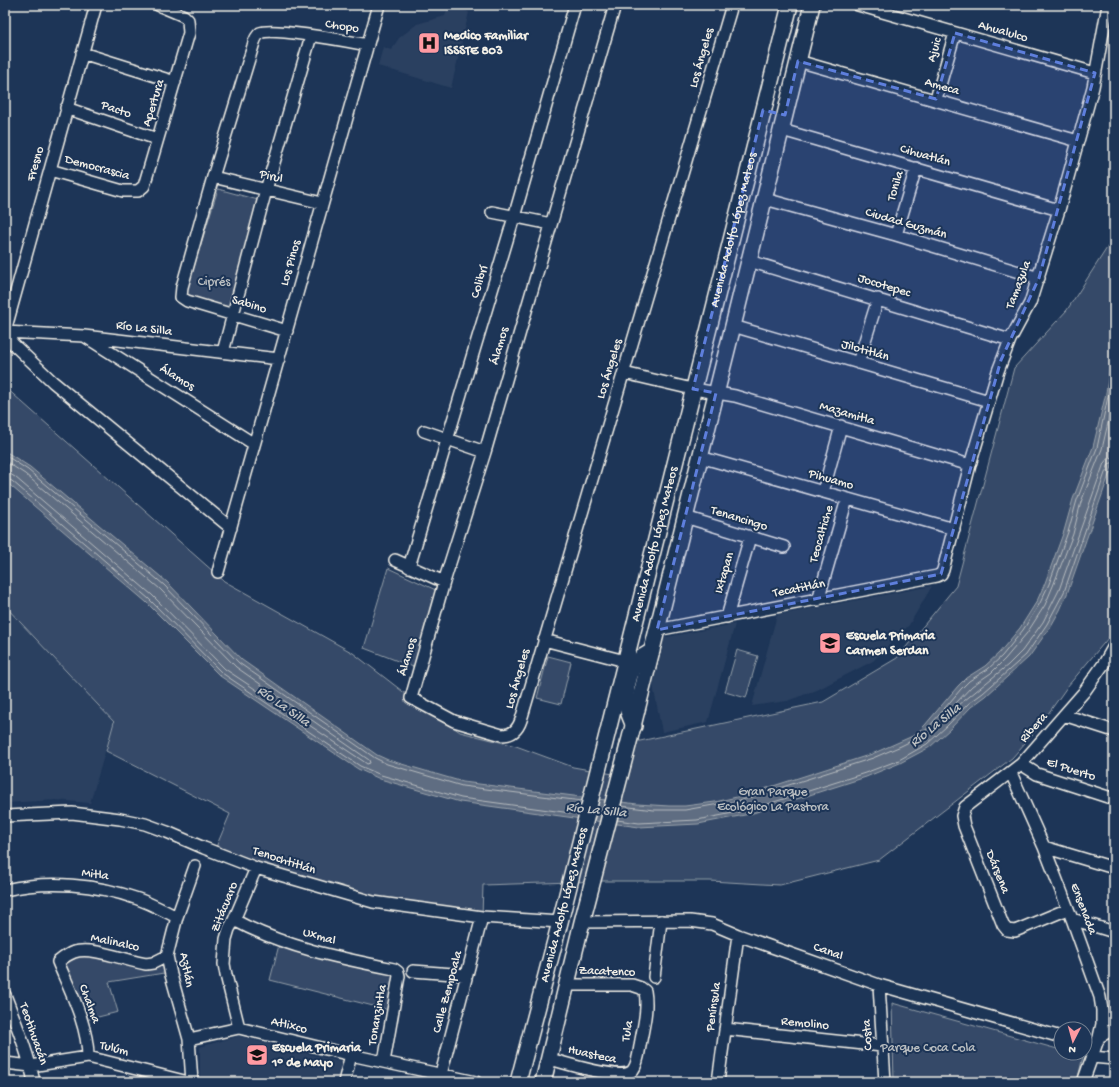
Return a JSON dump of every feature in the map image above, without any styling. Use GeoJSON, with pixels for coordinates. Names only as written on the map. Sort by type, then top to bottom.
{"type":"FeatureCollection","features":[{"type":"Feature","properties":{"kind":"main road","name":"Avenida Adolfo López Mateos"},"geometry":{"type":"LineString","coordinates":[[518,1082],[560,922],[790,5]]}},
{"type":"Feature","properties":{"kind":"main road","name":"Avenida Adolfo López Mateos"},"geometry":{"type":"LineString","coordinates":[[543,1082],[734,326],[812,5]]}},
{"type":"Feature","properties":{"kind":"main road"},"geometry":{"type":"LineString","coordinates":[[763,110],[786,115]]}},
{"type":"Feature","properties":{"kind":"street","name":"Fresno"},"geometry":{"type":"LineString","coordinates":[[5,332],[66,108],[96,5]]}},
{"type":"Feature","properties":{"kind":"street","name":"Apertura"},"geometry":{"type":"LineString","coordinates":[[138,191],[144,186],[157,139],[188,41],[188,20],[178,12],[158,5]]}},
{"type":"Feature","properties":{"kind":"street","name":"Los Pinos"},"geometry":{"type":"LineString","coordinates":[[218,572],[379,5]]}},
{"type":"Feature","properties":{"kind":"street","name":"Colibrí"},"geometry":{"type":"LineString","coordinates":[[409,567],[448,440],[575,5]]}},
{"type":"Feature","properties":{"kind":"street","name":"Álamos"},"geometry":{"type":"LineString","coordinates":[[508,735],[496,734],[454,721],[411,698],[411,695],[444,582],[485,452],[615,5]]}},
{"type":"Feature","properties":{"kind":"street","name":"Los Ángeles"},"geometry":{"type":"LineString","coordinates":[[508,735],[513,733],[519,724],[732,5]]}},
{"type":"Feature","properties":{"kind":"street","name":"Ahualulco"},"geometry":{"type":"LineString","coordinates":[[858,5],[1095,72]]}},
{"type":"Feature","properties":{"kind":"street","name":"Tamazula"},"geometry":{"type":"LineString","coordinates":[[943,570],[970,465],[1001,360],[1030,303],[1059,210],[1092,87],[1108,5]]}},
{"type":"Feature","properties":{"kind":"street"},"geometry":{"type":"LineString","coordinates":[[213,177],[257,36],[264,32],[270,31],[311,36],[266,190],[224,352]]}},
{"type":"Feature","properties":{"kind":"street","name":"Ajuic"},"geometry":{"type":"LineString","coordinates":[[936,99],[955,32]]}},
{"type":"Feature","properties":{"kind":"street","name":"Chopo"},"geometry":{"type":"LineString","coordinates":[[311,36],[368,45]]}},
{"type":"Feature","properties":{"kind":"street"},"geometry":{"type":"LineString","coordinates":[[82,53],[175,82]]}},
{"type":"Feature","properties":{"kind":"street","name":"Ameca"},"geometry":{"type":"LineString","coordinates":[[798,61],[1078,140]]}},
{"type":"Feature","properties":{"kind":"street","name":"Pacto"},"geometry":{"type":"LineString","coordinates":[[66,108],[157,139]]}},
{"type":"Feature","properties":{"kind":"street","name":"Cihuatlán"},"geometry":{"type":"LineString","coordinates":[[782,130],[1059,210]]}},
{"type":"Feature","properties":{"kind":"street","name":"Tonila"},"geometry":{"type":"LineString","coordinates":[[896,235],[916,168]]}},
{"type":"Feature","properties":{"kind":"street","name":"Democrascia"},"geometry":{"type":"LineString","coordinates":[[50,170],[123,191],[138,191]]}},
{"type":"Feature","properties":{"kind":"street","name":"Pirul"},"geometry":{"type":"LineString","coordinates":[[213,177],[322,203]]}},
{"type":"Feature","properties":{"kind":"street","name":"Sabino"},"geometry":{"type":"LineString","coordinates":[[213,177],[182,287],[181,297],[187,301],[287,331]]}},
{"type":"Feature","properties":{"kind":"street","name":"Ciudad Guzmán"},"geometry":{"type":"LineString","coordinates":[[765,199],[896,235],[1038,278]]}},
{"type":"Feature","properties":{"kind":"street"},"geometry":{"type":"LineString","coordinates":[[492,212],[551,224]]}},
{"type":"Feature","properties":{"kind":"street","name":"Jocotepec"},"geometry":{"type":"LineString","coordinates":[[749,261],[1010,340]]}},
{"type":"Feature","properties":{"kind":"street"},"geometry":{"type":"LineString","coordinates":[[858,363],[878,299]]}},
{"type":"Feature","properties":{"kind":"street","name":"Jilotitlán"},"geometry":{"type":"LineString","coordinates":[[734,326],[989,401]]}},
{"type":"Feature","properties":{"kind":"street"},"geometry":{"type":"LineString","coordinates":[[5,332],[13,344],[53,382],[231,528]]}},
{"type":"Feature","properties":{"kind":"street","name":"Río La Silla"},"geometry":{"type":"LineString","coordinates":[[5,332],[84,336],[279,359]]}},
{"type":"Feature","properties":{"kind":"street","name":"Álamos"},"geometry":{"type":"LineString","coordinates":[[84,336],[254,444]]}},
{"type":"Feature","properties":{"kind":"street","name":"Mazamitla"},"geometry":{"type":"LineString","coordinates":[[624,373],[693,389],[735,396],[970,465]]}},
{"type":"Feature","properties":{"kind":"street"},"geometry":{"type":"LineString","coordinates":[[823,492],[841,426]]}},
{"type":"Feature","properties":{"kind":"street"},"geometry":{"type":"LineString","coordinates":[[424,431],[485,452]]}},
{"type":"Feature","properties":{"kind":"street","name":"Pihuamo"},"geometry":{"type":"LineString","coordinates":[[700,457],[847,500],[954,529]]}},
{"type":"Feature","properties":{"kind":"street","name":"Teocaltiche"},"geometry":{"type":"LineString","coordinates":[[818,600],[847,500]]}},
{"type":"Feature","properties":{"kind":"street","name":"Tenancingo"},"geometry":{"type":"LineString","coordinates":[[685,516],[784,547]]}},
{"type":"Feature","properties":{"kind":"street","name":"Ixtapan"},"geometry":{"type":"LineString","coordinates":[[727,617],[750,537]]}},
{"type":"Feature","properties":{"kind":"street"},"geometry":{"type":"LineString","coordinates":[[395,560],[444,582]]}},
{"type":"Feature","properties":{"kind":"street","name":"Tecatitlán"},"geometry":{"type":"LineString","coordinates":[[657,630],[937,576],[941,574],[943,570]]}},
{"type":"Feature","properties":{"kind":"street"},"geometry":{"type":"LineString","coordinates":[[544,640],[625,661]]}},
{"type":"Feature","properties":{"kind":"street","name":"Ribera"},"geometry":{"type":"LineString","coordinates":[[962,816],[967,805],[1021,764],[1110,664],[1114,646]]}},
{"type":"Feature","properties":{"kind":"street"},"geometry":{"type":"LineString","coordinates":[[1064,715],[1114,732]]}},
{"type":"Feature","properties":{"kind":"street","name":"El Puerto"},"geometry":{"type":"LineString","coordinates":[[1021,764],[1037,774],[1114,799]]}},
{"type":"Feature","properties":{"kind":"street","name":"Ensenada"},"geometry":{"type":"LineString","coordinates":[[1011,773],[1044,847],[1100,997],[1102,1010],[1093,1046]]}},
{"type":"Feature","properties":{"kind":"street","name":"Tenochtitlán"},"geometry":{"type":"LineString","coordinates":[[5,816],[72,813],[120,818],[145,824],[167,832],[256,868],[373,902],[482,917],[560,922]]}},
{"type":"Feature","properties":{"kind":"street","name":"Dársena"},"geometry":{"type":"LineString","coordinates":[[962,816],[964,826],[1005,928],[1008,931],[1070,914]]}},
{"type":"Feature","properties":{"kind":"street"},"geometry":{"type":"LineString","coordinates":[[1044,847],[1114,868]]}},
{"type":"Feature","properties":{"kind":"street","name":"Aztlán"},"geometry":{"type":"LineString","coordinates":[[192,1082],[189,1038],[167,956],[177,917],[195,866]]}},
{"type":"Feature","properties":{"kind":"street","name":"Zitácuaro"},"geometry":{"type":"LineString","coordinates":[[239,1028],[224,964],[226,939],[256,868]]}},
{"type":"Feature","properties":{"kind":"street","name":"Mitla"},"geometry":{"type":"LineString","coordinates":[[5,890],[28,886],[52,885],[101,889],[140,900],[177,917]]}},
{"type":"Feature","properties":{"kind":"street"},"geometry":{"type":"LineString","coordinates":[[1070,914],[1114,932]]}},
{"type":"Feature","properties":{"kind":"street","name":"Canal"},"geometry":{"type":"LineString","coordinates":[[584,915],[661,922],[690,921],[712,924],[738,935],[879,985],[1053,1035]]}},
{"type":"Feature","properties":{"kind":"street","name":"Calle Zempoala"},"geometry":{"type":"LineString","coordinates":[[441,1074],[482,917]]}},
{"type":"Feature","properties":{"kind":"street","name":"Uxmal"},"geometry":{"type":"LineString","coordinates":[[234,920],[261,933],[304,948],[350,960],[394,969],[398,972]]}},
{"type":"Feature","properties":{"kind":"street"},"geometry":{"type":"LineString","coordinates":[[654,976],[661,922]]}},
{"type":"Feature","properties":{"kind":"street","name":"Península"},"geometry":{"type":"LineString","coordinates":[[718,1082],[738,935]]}},
{"type":"Feature","properties":{"kind":"street","name":"Malinalco"},"geometry":{"type":"LineString","coordinates":[[58,962],[73,952],[81,951],[96,952],[146,964],[153,964],[167,956]]}},
{"type":"Feature","properties":{"kind":"street","name":"Chalma"},"geometry":{"type":"LineString","coordinates":[[58,962],[85,1030],[88,1044],[88,1057]]}},
{"type":"Feature","properties":{"kind":"street","name":"Tonanzintla"},"geometry":{"type":"LineString","coordinates":[[384,1062],[399,976],[398,972]]}},
{"type":"Feature","properties":{"kind":"street"},"geometry":{"type":"LineString","coordinates":[[414,972],[467,975]]}},
{"type":"Feature","properties":{"kind":"street","name":"Zacatenco"},"geometry":{"type":"LineString","coordinates":[[567,985],[632,985],[645,991]]}},
{"type":"Feature","properties":{"kind":"street","name":"Costa"},"geometry":{"type":"LineString","coordinates":[[879,985],[885,1082]]}},
{"type":"Feature","properties":{"kind":"street","name":"Tula"},"geometry":{"type":"LineString","coordinates":[[629,1073],[633,1070],[637,1062],[647,1004],[645,991]]}},
{"type":"Feature","properties":{"kind":"street","name":"Teotihuacán"},"geometry":{"type":"LineString","coordinates":[[5,996],[21,1036],[31,1066],[34,1082]]}},
{"type":"Feature","properties":{"kind":"street","name":"Atlixco"},"geometry":{"type":"LineString","coordinates":[[189,1038],[239,1028],[351,1056],[476,1082]]}},
{"type":"Feature","properties":{"kind":"street","name":"Remolino"},"geometry":{"type":"LineString","coordinates":[[725,1029],[882,1046]]}},
{"type":"Feature","properties":{"kind":"street"},"geometry":{"type":"LineString","coordinates":[[1114,1029],[1093,1046],[1114,1059]]}},
{"type":"Feature","properties":{"kind":"street"},"geometry":{"type":"LineString","coordinates":[[344,1082],[351,1056]]}},
{"type":"Feature","properties":{"kind":"street","name":"Tulúm"},"geometry":{"type":"LineString","coordinates":[[5,1063],[31,1066],[88,1057],[188,1082]]}},
{"type":"Feature","properties":{"kind":"street","name":"Huasteca"},"geometry":{"type":"LineString","coordinates":[[550,1059],[608,1073],[620,1075],[629,1073]]}},
{"type":"Feature","properties":{"kind":"street","name":"Ensenada"},"geometry":{"type":"LineString","coordinates":[[1083,1082],[1089,1061]]}},
{"type":"Feature","properties":{"kind":"highlighted area"},"geometry":{"type":"Polygon","coordinates":[[[955,33],[1095,73],[1039,278],[1001,360],[941,574],[657,630],[716,393],[693,389],[763,110],[785,115],[798,61],[936,99],[955,33]]]}},
{"type":"Feature","properties":{"kind":"shaded area"},"geometry":{"type":"Polygon","coordinates":[[[300,5],[350,5],[350,12],[300,5]]]}},
{"type":"Feature","properties":{"kind":"shaded area","name":"Medico Familiar ISSSTE 803"},"geometry":{"type":"Polygon","coordinates":[[[449,5],[469,12],[451,88],[378,66],[383,47],[391,50],[399,38],[417,24],[445,16],[449,5]]]}},
{"type":"Feature","properties":{"kind":"shaded area","name":"Escuela Primaria Carmen Serdan"},"geometry":{"type":"Polygon","coordinates":[[[932,586],[909,625],[873,661],[817,690],[787,701],[752,706],[777,615],[932,586]]]}},
{"type":"Feature","properties":{"kind":"shaded area"},"geometry":{"type":"Polygon","coordinates":[[[5,606],[114,722],[90,803],[56,800],[5,803],[5,606]]]}},
{"type":"Feature","properties":{"kind":"shaded area"},"geometry":{"type":"Polygon","coordinates":[[[735,624],[708,722],[662,732],[652,680],[663,639],[735,624]]]}},
{"type":"Feature","properties":{"kind":"shaded area","name":"Escuela Primaria 1° de Mayo"},"geometry":{"type":"Polygon","coordinates":[[[239,1036],[345,1063],[340,1082],[200,1082],[200,1047],[239,1036]]]}},
{"type":"Feature","properties":{"kind":"green space","name":"Ciprés"},"geometry":{"type":"Polygon","coordinates":[[[218,189],[258,200],[231,311],[184,299],[218,189]]]}},
{"type":"Feature","properties":{"kind":"green space","name":"Gran Parque Ecológico La Pastora"},"geometry":{"type":"Polygon","coordinates":[[[1114,237],[1114,631],[1067,687],[1038,728],[1012,758],[879,860],[780,885],[710,881],[602,881],[483,885],[482,917],[397,906],[214,852],[230,814],[106,751],[114,722],[5,606],[5,387],[224,581],[353,653],[411,698],[460,732],[516,746],[573,767],[613,774],[620,740],[640,741],[823,702],[897,658],[956,586],[1014,368],[1067,310],[1114,237]]]}},
{"type":"Feature","properties":{"kind":"green space"},"geometry":{"type":"Polygon","coordinates":[[[388,568],[438,591],[416,668],[364,648],[388,568]]]}},
{"type":"Feature","properties":{"kind":"green space"},"geometry":{"type":"Polygon","coordinates":[[[737,650],[758,656],[746,698],[725,692],[737,650]]]}},
{"type":"Feature","properties":{"kind":"green space"},"geometry":{"type":"Polygon","coordinates":[[[548,656],[571,662],[561,704],[537,698],[548,656]]]}},
{"type":"Feature","properties":{"kind":"green space"},"geometry":{"type":"Polygon","coordinates":[[[280,941],[394,969],[393,1011],[270,980],[280,941]]]}},
{"type":"Feature","properties":{"kind":"green space"},"geometry":{"type":"Polygon","coordinates":[[[73,952],[138,963],[167,956],[170,972],[109,982],[118,1012],[82,1021],[58,962],[73,952]]]}},
{"type":"Feature","properties":{"kind":"green space","name":"Parque Coca Cola"},"geometry":{"type":"Polygon","coordinates":[[[892,1003],[1053,1048],[1053,1061],[1082,1061],[1077,1082],[894,1082],[892,1003]]]}},
{"type":"Feature","properties":{"kind":"water"},"geometry":{"type":"Polygon","coordinates":[[[1114,354],[1114,461],[1067,594],[1051,626],[1029,657],[986,696],[971,707],[930,747],[900,763],[866,777],[750,814],[698,824],[639,827],[460,802],[380,779],[358,769],[220,676],[146,602],[5,481],[5,451],[30,467],[167,582],[242,660],[377,755],[388,760],[463,782],[637,804],[685,806],[715,802],[761,790],[872,754],[915,735],[966,678],[985,666],[999,653],[1020,628],[1037,601],[1045,583],[1064,531],[1073,499],[1093,447],[1106,393],[1111,359],[1114,354]]]}},
{"type":"Feature","properties":{"kind":"place","name":"Medico Familiar ISSSTE 803"},"geometry":{"type":"Point","coordinates":[429,43]}},
{"type":"Feature","properties":{"kind":"place","name":"Escuela Primaria Carmen Serdan"},"geometry":{"type":"Point","coordinates":[830,643]}},
{"type":"Feature","properties":{"kind":"place","name":"Escuela Primaria 1° de Mayo"},"geometry":{"type":"Point","coordinates":[257,1055]}}]}
